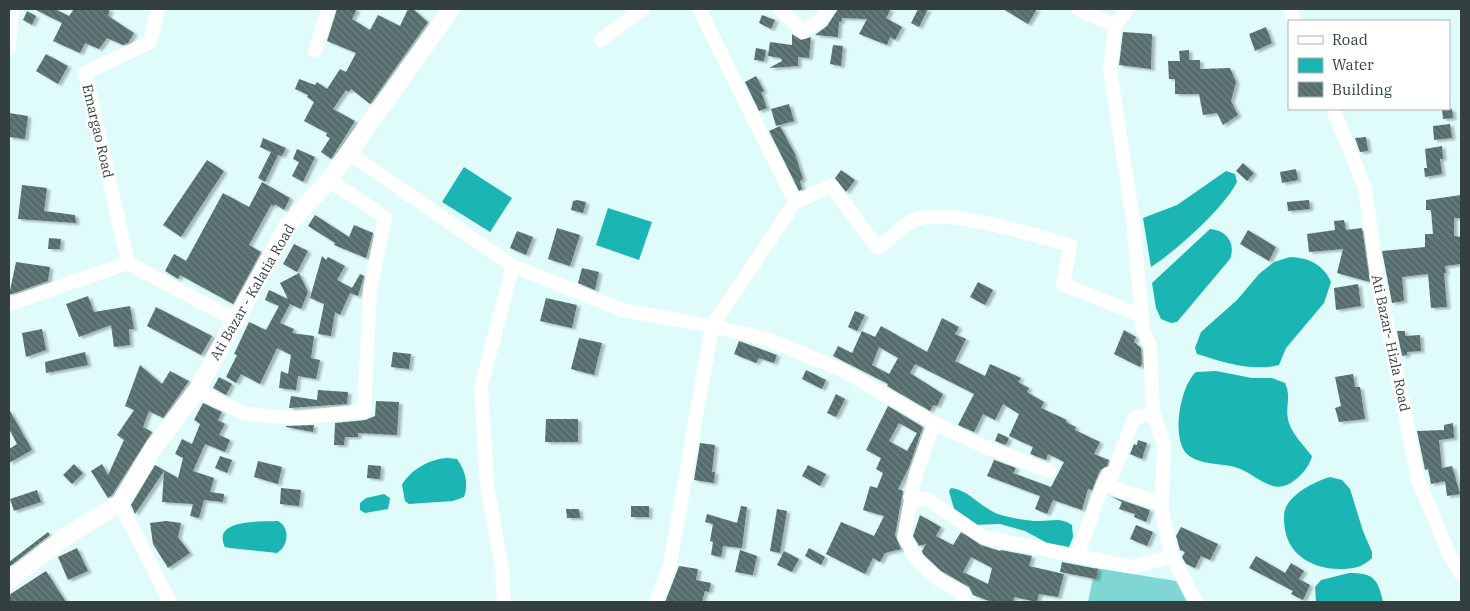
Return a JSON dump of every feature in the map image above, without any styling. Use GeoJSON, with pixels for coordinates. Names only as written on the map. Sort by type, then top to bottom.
{"type":"FeatureCollection","features":[{"type":"Feature","properties":{"kind":"main road","name":"Ati Bazar - Kalatia Road"},"geometry":{"type":"LineString","coordinates":[[117,506],[154,447],[197,390],[288,225],[329,180],[451,9]]}},
{"type":"Feature","properties":{"kind":"main road"},"geometry":{"type":"LineString","coordinates":[[9,580],[65,537],[117,506]]}},
{"type":"Feature","properties":{"kind":"street"},"geometry":{"type":"LineString","coordinates":[[9,48],[12,9]]}},
{"type":"Feature","properties":{"kind":"street","name":"Emargao Road"},"geometry":{"type":"LineString","coordinates":[[128,263],[84,73],[150,42],[158,9]]}},
{"type":"Feature","properties":{"kind":"street"},"geometry":{"type":"LineString","coordinates":[[315,51],[328,9]]}},
{"type":"Feature","properties":{"kind":"street"},"geometry":{"type":"LineString","coordinates":[[602,40],[643,9]]}},
{"type":"Feature","properties":{"kind":"street"},"geometry":{"type":"LineString","coordinates":[[699,9],[794,202]]}},
{"type":"Feature","properties":{"kind":"street"},"geometry":{"type":"LineString","coordinates":[[780,9],[803,32],[820,20],[829,9]]}},
{"type":"Feature","properties":{"kind":"street"},"geometry":{"type":"LineString","coordinates":[[1078,9],[1115,26]]}},
{"type":"Feature","properties":{"kind":"street"},"geometry":{"type":"LineString","coordinates":[[1127,9],[1115,26],[1110,70],[1133,220],[1143,330],[1150,346],[1153,413],[1164,445],[1163,518],[1172,556],[1196,602]]}},
{"type":"Feature","properties":{"kind":"street","name":"Ati Bazar- Hizla Road"},"geometry":{"type":"LineString","coordinates":[[1333,110],[1365,188],[1376,269],[1418,480],[1448,551],[1461,575]]}},
{"type":"Feature","properties":{"kind":"street"},"geometry":{"type":"LineString","coordinates":[[349,153],[513,266],[622,310],[712,326],[767,340],[842,370],[934,423],[983,446],[1049,471]]}},
{"type":"Feature","properties":{"kind":"street"},"geometry":{"type":"LineString","coordinates":[[197,390],[245,414],[299,418],[364,411],[370,289],[385,217],[329,180]]}},
{"type":"Feature","properties":{"kind":"street"},"geometry":{"type":"LineString","coordinates":[[656,602],[670,564],[712,326],[794,202],[831,186],[878,248],[912,221],[931,216],[997,226],[1070,245],[1063,284],[1142,316]]}},
{"type":"Feature","properties":{"kind":"street"},"geometry":{"type":"LineString","coordinates":[[9,304],[128,263],[235,320]]}},
{"type":"Feature","properties":{"kind":"street"},"geometry":{"type":"LineString","coordinates":[[504,602],[502,569],[487,485],[481,386],[513,266]]}},
{"type":"Feature","properties":{"kind":"street"},"geometry":{"type":"LineString","coordinates":[[1077,556],[1103,484],[1108,474],[1113,474],[1134,418],[1153,413]]}},
{"type":"Feature","properties":{"kind":"street"},"geometry":{"type":"LineString","coordinates":[[934,423],[916,473],[904,537],[916,559],[936,578],[964,594],[963,602]]}},
{"type":"Feature","properties":{"kind":"street"},"geometry":{"type":"LineString","coordinates":[[1103,484],[1162,504]]}},
{"type":"Feature","properties":{"kind":"street"},"geometry":{"type":"LineString","coordinates":[[910,497],[929,500],[983,537],[1134,567],[1172,556]]}},
{"type":"Feature","properties":{"kind":"street"},"geometry":{"type":"LineString","coordinates":[[117,506],[170,602]]}},
{"type":"Feature","properties":{"kind":"shaded area"},"geometry":{"type":"Polygon","coordinates":[[[1095,568],[1176,581],[1187,602],[1088,602],[1095,568]]]}},
{"type":"Feature","properties":{"kind":"water"},"geometry":{"type":"Polygon","coordinates":[[[464,167],[512,198],[490,232],[442,202],[464,167]]]}},
{"type":"Feature","properties":{"kind":"water"},"geometry":{"type":"Polygon","coordinates":[[[1226,171],[1235,174],[1237,182],[1222,204],[1186,240],[1151,267],[1143,218],[1177,205],[1226,171]]]}},
{"type":"Feature","properties":{"kind":"water"},"geometry":{"type":"Polygon","coordinates":[[[608,208],[652,222],[639,260],[596,245],[608,208]]]}},
{"type":"Feature","properties":{"kind":"water"},"geometry":{"type":"Polygon","coordinates":[[[1210,229],[1221,232],[1229,239],[1232,248],[1230,259],[1177,322],[1171,323],[1161,319],[1156,308],[1152,283],[1210,229]]]}},
{"type":"Feature","properties":{"kind":"water"},"geometry":{"type":"Polygon","coordinates":[[[1290,257],[1303,259],[1320,266],[1331,282],[1324,303],[1286,348],[1279,365],[1248,367],[1197,354],[1195,348],[1201,332],[1237,300],[1259,274],[1274,262],[1290,257]]]}},
{"type":"Feature","properties":{"kind":"water"},"geometry":{"type":"Polygon","coordinates":[[[1216,371],[1252,378],[1272,378],[1285,383],[1288,393],[1287,412],[1289,423],[1296,436],[1312,456],[1303,473],[1292,482],[1279,487],[1273,486],[1235,467],[1203,462],[1192,458],[1182,447],[1179,437],[1180,413],[1182,400],[1190,379],[1196,372],[1216,371]]]}},
{"type":"Feature","properties":{"kind":"water"},"geometry":{"type":"Polygon","coordinates":[[[457,459],[462,468],[466,482],[464,497],[453,501],[409,504],[405,501],[402,485],[410,474],[434,460],[457,459]]]}},
{"type":"Feature","properties":{"kind":"water"},"geometry":{"type":"Polygon","coordinates":[[[1330,477],[1342,480],[1350,489],[1363,531],[1372,552],[1372,558],[1358,567],[1345,569],[1322,567],[1305,560],[1292,547],[1285,530],[1284,516],[1286,507],[1294,497],[1305,488],[1330,477]]]}},
{"type":"Feature","properties":{"kind":"water"},"geometry":{"type":"Polygon","coordinates":[[[951,488],[964,492],[987,509],[1001,515],[1039,521],[1064,521],[1072,525],[1073,537],[1069,547],[1065,549],[1049,544],[1025,531],[1000,524],[972,525],[955,512],[949,491],[951,488]]]}},
{"type":"Feature","properties":{"kind":"water"},"geometry":{"type":"Polygon","coordinates":[[[384,494],[390,498],[388,509],[365,513],[360,510],[360,503],[366,498],[384,494]]]}},
{"type":"Feature","properties":{"kind":"water"},"geometry":{"type":"Polygon","coordinates":[[[278,521],[285,528],[286,542],[277,553],[225,547],[223,538],[225,531],[232,526],[251,522],[278,521]]]}},
{"type":"Feature","properties":{"kind":"water"},"geometry":{"type":"Polygon","coordinates":[[[1349,573],[1364,574],[1374,579],[1383,602],[1316,602],[1315,587],[1321,580],[1349,573]]]}},
{"type":"Feature","properties":{"kind":"building"},"geometry":{"type":"Polygon","coordinates":[[[34,9],[55,9],[69,16],[74,9],[110,9],[108,16],[134,33],[128,43],[123,45],[107,38],[99,49],[85,43],[80,53],[53,41],[62,23],[34,9]]]}},
{"type":"Feature","properties":{"kind":"building"},"geometry":{"type":"Polygon","coordinates":[[[337,9],[357,9],[352,19],[370,30],[378,15],[400,26],[408,9],[413,9],[428,22],[370,104],[351,89],[349,92],[346,90],[333,109],[355,121],[331,159],[321,152],[330,138],[326,136],[327,133],[304,121],[314,102],[307,97],[308,95],[295,89],[299,79],[315,85],[317,82],[327,89],[340,69],[346,72],[356,53],[327,41],[337,9]]]}},
{"type":"Feature","properties":{"kind":"building"},"geometry":{"type":"Polygon","coordinates":[[[838,9],[891,9],[886,18],[902,27],[895,40],[890,37],[887,45],[859,34],[867,19],[842,18],[841,22],[839,22],[838,37],[815,35],[827,26],[838,9]]]}},
{"type":"Feature","properties":{"kind":"building"},"geometry":{"type":"Polygon","coordinates":[[[918,9],[928,9],[919,27],[911,23],[918,9]]]}},
{"type":"Feature","properties":{"kind":"building"},"geometry":{"type":"Polygon","coordinates":[[[1003,9],[1037,9],[1028,24],[1003,9]]]}},
{"type":"Feature","properties":{"kind":"building"},"geometry":{"type":"Polygon","coordinates":[[[27,11],[36,16],[32,25],[23,20],[27,11]]]}},
{"type":"Feature","properties":{"kind":"building"},"geometry":{"type":"Polygon","coordinates":[[[762,15],[775,20],[771,29],[759,23],[762,15]]]}},
{"type":"Feature","properties":{"kind":"building"},"geometry":{"type":"Polygon","coordinates":[[[1266,27],[1272,43],[1255,51],[1249,34],[1266,27]]]}},
{"type":"Feature","properties":{"kind":"building"},"geometry":{"type":"Polygon","coordinates":[[[1123,32],[1152,34],[1151,69],[1119,65],[1123,32]]]}},
{"type":"Feature","properties":{"kind":"building"},"geometry":{"type":"Polygon","coordinates":[[[792,34],[801,40],[811,37],[809,58],[798,57],[798,66],[769,68],[782,61],[781,58],[768,56],[770,42],[792,45],[792,34]]]}},
{"type":"Feature","properties":{"kind":"building"},"geometry":{"type":"Polygon","coordinates":[[[833,45],[843,46],[841,66],[830,64],[833,45]]]}},
{"type":"Feature","properties":{"kind":"building"},"geometry":{"type":"Polygon","coordinates":[[[756,48],[766,50],[764,61],[754,60],[756,48]]]}},
{"type":"Feature","properties":{"kind":"building"},"geometry":{"type":"Polygon","coordinates":[[[1189,50],[1189,60],[1200,60],[1200,69],[1230,68],[1236,82],[1231,101],[1238,115],[1223,125],[1217,113],[1203,115],[1199,94],[1175,94],[1175,79],[1169,79],[1168,61],[1180,61],[1179,51],[1189,50]]]}},
{"type":"Feature","properties":{"kind":"building"},"geometry":{"type":"Polygon","coordinates":[[[46,54],[68,66],[58,84],[36,71],[46,54]]]}},
{"type":"Feature","properties":{"kind":"building"},"geometry":{"type":"Polygon","coordinates":[[[756,76],[764,91],[761,92],[767,108],[759,111],[745,82],[756,76]]]}},
{"type":"Feature","properties":{"kind":"building"},"geometry":{"type":"Polygon","coordinates":[[[789,104],[794,121],[776,126],[771,109],[789,104]]]}},
{"type":"Feature","properties":{"kind":"building"},"geometry":{"type":"Polygon","coordinates":[[[1452,109],[1453,118],[1443,119],[1442,110],[1452,109]]]}},
{"type":"Feature","properties":{"kind":"building"},"geometry":{"type":"Polygon","coordinates":[[[9,113],[28,116],[25,139],[9,137],[9,113]]]}},
{"type":"Feature","properties":{"kind":"building"},"geometry":{"type":"Polygon","coordinates":[[[1450,124],[1452,138],[1434,140],[1433,126],[1450,124]]]}},
{"type":"Feature","properties":{"kind":"building"},"geometry":{"type":"Polygon","coordinates":[[[780,126],[795,154],[803,179],[800,181],[802,189],[799,191],[769,131],[780,126]]]}},
{"type":"Feature","properties":{"kind":"building"},"geometry":{"type":"Polygon","coordinates":[[[1366,137],[1368,151],[1360,152],[1355,138],[1366,137]]]}},
{"type":"Feature","properties":{"kind":"building"},"geometry":{"type":"Polygon","coordinates":[[[263,138],[286,148],[282,156],[278,155],[265,182],[258,178],[271,152],[260,147],[263,138]]]}},
{"type":"Feature","properties":{"kind":"building"},"geometry":{"type":"Polygon","coordinates":[[[1442,146],[1443,159],[1440,159],[1442,174],[1425,177],[1424,168],[1427,168],[1425,149],[1442,146]]]}},
{"type":"Feature","properties":{"kind":"building"},"geometry":{"type":"Polygon","coordinates":[[[297,149],[315,157],[303,182],[292,176],[299,162],[293,159],[297,149]]]}},
{"type":"Feature","properties":{"kind":"building"},"geometry":{"type":"Polygon","coordinates":[[[207,160],[224,171],[181,237],[163,225],[207,160]]]}},
{"type":"Feature","properties":{"kind":"building"},"geometry":{"type":"Polygon","coordinates":[[[1243,163],[1254,173],[1247,181],[1236,171],[1243,163]]]}},
{"type":"Feature","properties":{"kind":"building"},"geometry":{"type":"Polygon","coordinates":[[[1296,169],[1298,180],[1282,183],[1280,172],[1296,169]]]}},
{"type":"Feature","properties":{"kind":"building"},"geometry":{"type":"Polygon","coordinates":[[[841,170],[855,180],[846,192],[835,178],[841,170]]]}},
{"type":"Feature","properties":{"kind":"building"},"geometry":{"type":"Polygon","coordinates":[[[262,182],[290,198],[284,210],[275,204],[274,206],[271,205],[249,245],[261,252],[233,304],[180,275],[178,279],[165,271],[174,254],[186,261],[223,193],[249,207],[262,182]]]}},
{"type":"Feature","properties":{"kind":"building"},"geometry":{"type":"Polygon","coordinates":[[[22,185],[47,188],[44,211],[75,215],[76,223],[18,219],[22,185]]]}},
{"type":"Feature","properties":{"kind":"building"},"geometry":{"type":"Polygon","coordinates":[[[1461,195],[1461,218],[1454,218],[1454,236],[1461,237],[1461,264],[1445,266],[1447,307],[1431,308],[1428,274],[1402,277],[1404,301],[1392,303],[1382,251],[1425,247],[1425,234],[1433,234],[1431,210],[1426,210],[1426,200],[1461,195]]]}},
{"type":"Feature","properties":{"kind":"building"},"geometry":{"type":"Polygon","coordinates":[[[1309,200],[1310,209],[1288,211],[1287,202],[1309,200]]]}},
{"type":"Feature","properties":{"kind":"building"},"geometry":{"type":"Polygon","coordinates":[[[573,201],[586,202],[583,213],[571,210],[573,201]]]}},
{"type":"Feature","properties":{"kind":"building"},"geometry":{"type":"Polygon","coordinates":[[[315,215],[349,237],[354,225],[373,233],[366,258],[334,245],[335,243],[308,226],[315,215]]]}},
{"type":"Feature","properties":{"kind":"building"},"geometry":{"type":"Polygon","coordinates":[[[1344,220],[1346,230],[1362,228],[1370,282],[1337,273],[1343,249],[1309,252],[1307,234],[1335,230],[1334,221],[1344,220]]]}},
{"type":"Feature","properties":{"kind":"building"},"geometry":{"type":"Polygon","coordinates":[[[557,228],[580,235],[570,266],[548,259],[557,228]]]}},
{"type":"Feature","properties":{"kind":"building"},"geometry":{"type":"Polygon","coordinates":[[[1248,230],[1276,247],[1269,261],[1240,244],[1248,230]]]}},
{"type":"Feature","properties":{"kind":"building"},"geometry":{"type":"Polygon","coordinates":[[[517,231],[533,237],[526,255],[510,248],[517,231]]]}},
{"type":"Feature","properties":{"kind":"building"},"geometry":{"type":"Polygon","coordinates":[[[49,238],[61,239],[60,249],[48,249],[49,238]]]}},
{"type":"Feature","properties":{"kind":"building"},"geometry":{"type":"Polygon","coordinates":[[[294,244],[308,251],[297,272],[283,264],[294,244]]]}},
{"type":"Feature","properties":{"kind":"building"},"geometry":{"type":"Polygon","coordinates":[[[322,256],[326,260],[328,257],[345,266],[337,280],[352,288],[360,274],[364,276],[358,296],[350,293],[340,315],[335,312],[331,336],[318,334],[324,304],[310,298],[322,256]]]}},
{"type":"Feature","properties":{"kind":"building"},"geometry":{"type":"Polygon","coordinates":[[[16,262],[50,267],[48,281],[9,295],[16,262]]]}},
{"type":"Feature","properties":{"kind":"building"},"geometry":{"type":"Polygon","coordinates":[[[582,268],[599,272],[595,290],[578,283],[582,268]]]}},
{"type":"Feature","properties":{"kind":"building"},"geometry":{"type":"Polygon","coordinates":[[[299,273],[308,292],[301,309],[290,304],[280,323],[294,329],[292,333],[314,336],[311,358],[320,360],[316,379],[298,376],[296,390],[279,388],[281,371],[288,374],[291,355],[277,348],[260,384],[241,374],[236,383],[226,377],[237,355],[234,354],[249,322],[266,330],[279,306],[265,300],[269,290],[288,299],[280,283],[299,273]]]}},
{"type":"Feature","properties":{"kind":"building"},"geometry":{"type":"Polygon","coordinates":[[[978,282],[993,290],[985,305],[970,297],[978,282]]]}},
{"type":"Feature","properties":{"kind":"building"},"geometry":{"type":"Polygon","coordinates":[[[1358,284],[1361,306],[1336,310],[1334,288],[1358,284]]]}},
{"type":"Feature","properties":{"kind":"building"},"geometry":{"type":"Polygon","coordinates":[[[88,296],[94,312],[130,306],[134,329],[129,329],[130,345],[114,347],[111,325],[79,337],[66,304],[88,296]]]}},
{"type":"Feature","properties":{"kind":"building"},"geometry":{"type":"Polygon","coordinates":[[[546,298],[577,305],[572,328],[540,321],[546,298]]]}},
{"type":"Feature","properties":{"kind":"building"},"geometry":{"type":"Polygon","coordinates":[[[156,307],[212,336],[201,355],[147,326],[156,307]]]}},
{"type":"Feature","properties":{"kind":"building"},"geometry":{"type":"Polygon","coordinates":[[[855,311],[865,315],[857,331],[848,327],[855,311]]]}},
{"type":"Feature","properties":{"kind":"building"},"geometry":{"type":"Polygon","coordinates":[[[942,318],[959,327],[955,334],[966,339],[955,361],[985,376],[990,364],[1021,378],[1018,382],[1029,388],[1027,392],[1044,402],[1041,408],[1067,420],[1066,422],[1076,427],[1075,430],[1100,442],[1094,454],[1109,460],[1107,466],[1100,470],[1092,490],[1088,489],[1082,510],[1053,500],[1047,514],[1035,509],[1040,496],[987,476],[994,460],[992,459],[1016,468],[1013,473],[1051,487],[1064,462],[1048,454],[1046,460],[1030,454],[1033,447],[1009,436],[1019,414],[1003,404],[995,420],[983,414],[974,432],[958,425],[974,394],[915,364],[910,373],[943,394],[937,406],[933,405],[930,411],[887,386],[888,384],[833,356],[838,346],[852,353],[862,331],[875,337],[881,326],[927,352],[942,318]],[[879,347],[872,365],[889,374],[898,358],[879,347]]]}},
{"type":"Feature","properties":{"kind":"building"},"geometry":{"type":"Polygon","coordinates":[[[42,329],[46,350],[26,357],[22,333],[42,329]]]}},
{"type":"Feature","properties":{"kind":"building"},"geometry":{"type":"Polygon","coordinates":[[[1124,330],[1136,337],[1134,342],[1141,348],[1142,363],[1140,367],[1114,354],[1124,330]]]}},
{"type":"Feature","properties":{"kind":"building"},"geometry":{"type":"Polygon","coordinates":[[[1397,331],[1405,331],[1405,336],[1420,335],[1421,351],[1407,352],[1407,355],[1402,356],[1397,331]]]}},
{"type":"Feature","properties":{"kind":"building"},"geometry":{"type":"Polygon","coordinates":[[[579,338],[602,343],[594,375],[571,369],[579,338]]]}},
{"type":"Feature","properties":{"kind":"building"},"geometry":{"type":"Polygon","coordinates":[[[739,341],[777,355],[774,363],[759,358],[756,363],[734,354],[739,341]]]}},
{"type":"Feature","properties":{"kind":"building"},"geometry":{"type":"Polygon","coordinates":[[[85,352],[88,365],[46,373],[45,362],[85,352]]]}},
{"type":"Feature","properties":{"kind":"building"},"geometry":{"type":"Polygon","coordinates":[[[393,352],[411,354],[409,369],[391,367],[393,352]]]}},
{"type":"Feature","properties":{"kind":"building"},"geometry":{"type":"Polygon","coordinates":[[[140,365],[162,384],[170,371],[189,381],[163,418],[149,411],[143,427],[152,432],[112,495],[108,498],[91,471],[102,464],[108,475],[124,440],[117,435],[134,410],[125,406],[140,365]]]}},
{"type":"Feature","properties":{"kind":"building"},"geometry":{"type":"Polygon","coordinates":[[[806,370],[826,380],[822,389],[802,379],[806,370]]]}},
{"type":"Feature","properties":{"kind":"building"},"geometry":{"type":"Polygon","coordinates":[[[1353,374],[1355,387],[1360,387],[1365,419],[1339,422],[1335,408],[1341,406],[1335,377],[1353,374]]]}},
{"type":"Feature","properties":{"kind":"building"},"geometry":{"type":"Polygon","coordinates":[[[219,377],[232,384],[226,395],[213,388],[219,377]]]}},
{"type":"Feature","properties":{"kind":"building"},"geometry":{"type":"Polygon","coordinates":[[[318,390],[348,392],[347,404],[289,408],[291,396],[317,400],[318,390]]]}},
{"type":"Feature","properties":{"kind":"building"},"geometry":{"type":"Polygon","coordinates":[[[836,394],[845,399],[836,417],[827,413],[836,394]]]}},
{"type":"Feature","properties":{"kind":"building"},"geometry":{"type":"Polygon","coordinates":[[[376,401],[399,402],[397,435],[358,433],[358,437],[345,437],[344,445],[334,445],[335,423],[365,420],[375,416],[376,401]]]}},
{"type":"Feature","properties":{"kind":"building"},"geometry":{"type":"Polygon","coordinates":[[[203,403],[222,412],[218,420],[225,424],[219,435],[230,440],[225,452],[205,444],[193,471],[214,478],[210,492],[224,494],[223,502],[204,500],[199,518],[190,516],[193,504],[162,502],[164,471],[135,514],[131,505],[155,465],[178,478],[183,458],[175,454],[182,439],[192,444],[200,424],[194,420],[203,403]]]}},
{"type":"Feature","properties":{"kind":"building"},"geometry":{"type":"Polygon","coordinates":[[[888,406],[923,427],[909,467],[898,489],[903,491],[895,535],[901,549],[885,553],[880,562],[873,558],[865,574],[826,554],[841,522],[874,536],[884,516],[863,510],[870,486],[877,488],[883,473],[876,469],[881,458],[866,450],[888,406]],[[899,423],[889,441],[907,451],[917,433],[899,423]]]}},
{"type":"Feature","properties":{"kind":"building"},"geometry":{"type":"Polygon","coordinates":[[[9,409],[32,450],[9,463],[9,449],[17,444],[9,429],[9,409]]]}},
{"type":"Feature","properties":{"kind":"building"},"geometry":{"type":"Polygon","coordinates":[[[546,419],[578,419],[578,442],[545,442],[546,419]]]}},
{"type":"Feature","properties":{"kind":"building"},"geometry":{"type":"Polygon","coordinates":[[[1453,423],[1454,438],[1439,440],[1442,468],[1452,466],[1460,494],[1447,496],[1445,481],[1431,484],[1428,469],[1425,470],[1417,431],[1444,430],[1444,425],[1453,423]]]}},
{"type":"Feature","properties":{"kind":"building"},"geometry":{"type":"Polygon","coordinates":[[[314,425],[313,432],[286,427],[286,426],[314,425]]]}},
{"type":"Feature","properties":{"kind":"building"},"geometry":{"type":"Polygon","coordinates":[[[998,433],[1009,438],[1006,445],[995,441],[998,433]]]}},
{"type":"Feature","properties":{"kind":"building"},"geometry":{"type":"Polygon","coordinates":[[[1138,440],[1147,443],[1142,459],[1130,454],[1134,444],[1137,445],[1138,440]]]}},
{"type":"Feature","properties":{"kind":"building"},"geometry":{"type":"Polygon","coordinates":[[[700,443],[715,445],[712,472],[715,472],[714,483],[694,480],[700,443]]]}},
{"type":"Feature","properties":{"kind":"building"},"geometry":{"type":"Polygon","coordinates":[[[220,456],[232,460],[227,473],[215,468],[220,456]]]}},
{"type":"Feature","properties":{"kind":"building"},"geometry":{"type":"Polygon","coordinates":[[[258,461],[282,467],[278,484],[254,477],[258,461]]]}},
{"type":"Feature","properties":{"kind":"building"},"geometry":{"type":"Polygon","coordinates":[[[74,464],[83,473],[72,484],[63,475],[74,464]]]}},
{"type":"Feature","properties":{"kind":"building"},"geometry":{"type":"Polygon","coordinates":[[[368,465],[381,466],[380,479],[367,478],[368,465]]]}},
{"type":"Feature","properties":{"kind":"building"},"geometry":{"type":"Polygon","coordinates":[[[808,465],[826,474],[820,486],[802,476],[808,465]]]}},
{"type":"Feature","properties":{"kind":"building"},"geometry":{"type":"Polygon","coordinates":[[[281,488],[301,490],[299,506],[280,504],[281,488]]]}},
{"type":"Feature","properties":{"kind":"building"},"geometry":{"type":"Polygon","coordinates":[[[37,490],[41,502],[14,511],[10,499],[37,490]]]}},
{"type":"Feature","properties":{"kind":"building"},"geometry":{"type":"Polygon","coordinates":[[[1110,496],[1150,510],[1146,522],[1134,517],[1135,514],[1119,509],[1122,502],[1110,496]]]}},
{"type":"Feature","properties":{"kind":"building"},"geometry":{"type":"Polygon","coordinates":[[[631,506],[649,506],[649,517],[631,517],[631,506]]]}},
{"type":"Feature","properties":{"kind":"building"},"geometry":{"type":"Polygon","coordinates":[[[741,506],[747,507],[742,548],[723,546],[721,557],[711,555],[713,542],[710,541],[713,524],[705,522],[707,514],[737,523],[741,506]]]}},
{"type":"Feature","properties":{"kind":"building"},"geometry":{"type":"Polygon","coordinates":[[[566,509],[579,509],[580,518],[567,518],[566,509]]]}},
{"type":"Feature","properties":{"kind":"building"},"geometry":{"type":"Polygon","coordinates":[[[777,509],[787,511],[780,553],[770,551],[777,509]]]}},
{"type":"Feature","properties":{"kind":"building"},"geometry":{"type":"Polygon","coordinates":[[[920,515],[941,527],[936,536],[953,545],[961,532],[981,545],[1000,551],[1032,556],[1029,566],[1064,574],[1058,597],[1039,594],[1037,602],[1014,597],[1013,602],[992,602],[973,595],[969,587],[941,571],[923,554],[922,551],[926,544],[919,546],[913,536],[920,515]],[[971,557],[963,572],[988,584],[992,568],[971,557]]]}},
{"type":"Feature","properties":{"kind":"building"},"geometry":{"type":"Polygon","coordinates":[[[166,521],[181,523],[178,537],[190,553],[168,568],[153,544],[150,523],[166,521]]]}},
{"type":"Feature","properties":{"kind":"building"},"geometry":{"type":"Polygon","coordinates":[[[1136,525],[1153,532],[1147,546],[1130,539],[1136,525]]]}},
{"type":"Feature","properties":{"kind":"building"},"geometry":{"type":"Polygon","coordinates":[[[1181,527],[1218,544],[1210,560],[1201,556],[1195,568],[1186,564],[1182,557],[1185,552],[1180,550],[1176,536],[1181,527]]]}},
{"type":"Feature","properties":{"kind":"building"},"geometry":{"type":"Polygon","coordinates":[[[48,532],[50,535],[9,567],[9,562],[48,532]]]}},
{"type":"Feature","properties":{"kind":"building"},"geometry":{"type":"Polygon","coordinates":[[[77,548],[88,571],[68,580],[58,557],[77,548]]]}},
{"type":"Feature","properties":{"kind":"building"},"geometry":{"type":"Polygon","coordinates":[[[809,548],[825,557],[821,565],[805,556],[809,548]]]}},
{"type":"Feature","properties":{"kind":"building"},"geometry":{"type":"Polygon","coordinates":[[[740,550],[757,556],[753,575],[735,572],[740,550]]]}},
{"type":"Feature","properties":{"kind":"building"},"geometry":{"type":"Polygon","coordinates":[[[784,551],[799,559],[792,572],[777,565],[784,551]]]}},
{"type":"Feature","properties":{"kind":"building"},"geometry":{"type":"Polygon","coordinates":[[[1256,556],[1285,573],[1291,563],[1304,571],[1299,579],[1310,585],[1303,600],[1291,594],[1293,591],[1249,568],[1256,556]]]}},
{"type":"Feature","properties":{"kind":"building"},"geometry":{"type":"Polygon","coordinates":[[[1062,562],[1098,569],[1096,579],[1060,572],[1062,562]]]}},
{"type":"Feature","properties":{"kind":"building"},"geometry":{"type":"Polygon","coordinates":[[[679,566],[698,569],[696,580],[711,583],[709,592],[705,591],[702,602],[665,602],[679,566]]]}},
{"type":"Feature","properties":{"kind":"building"},"geometry":{"type":"Polygon","coordinates":[[[46,571],[66,602],[9,602],[9,595],[46,571]]]}}]}
